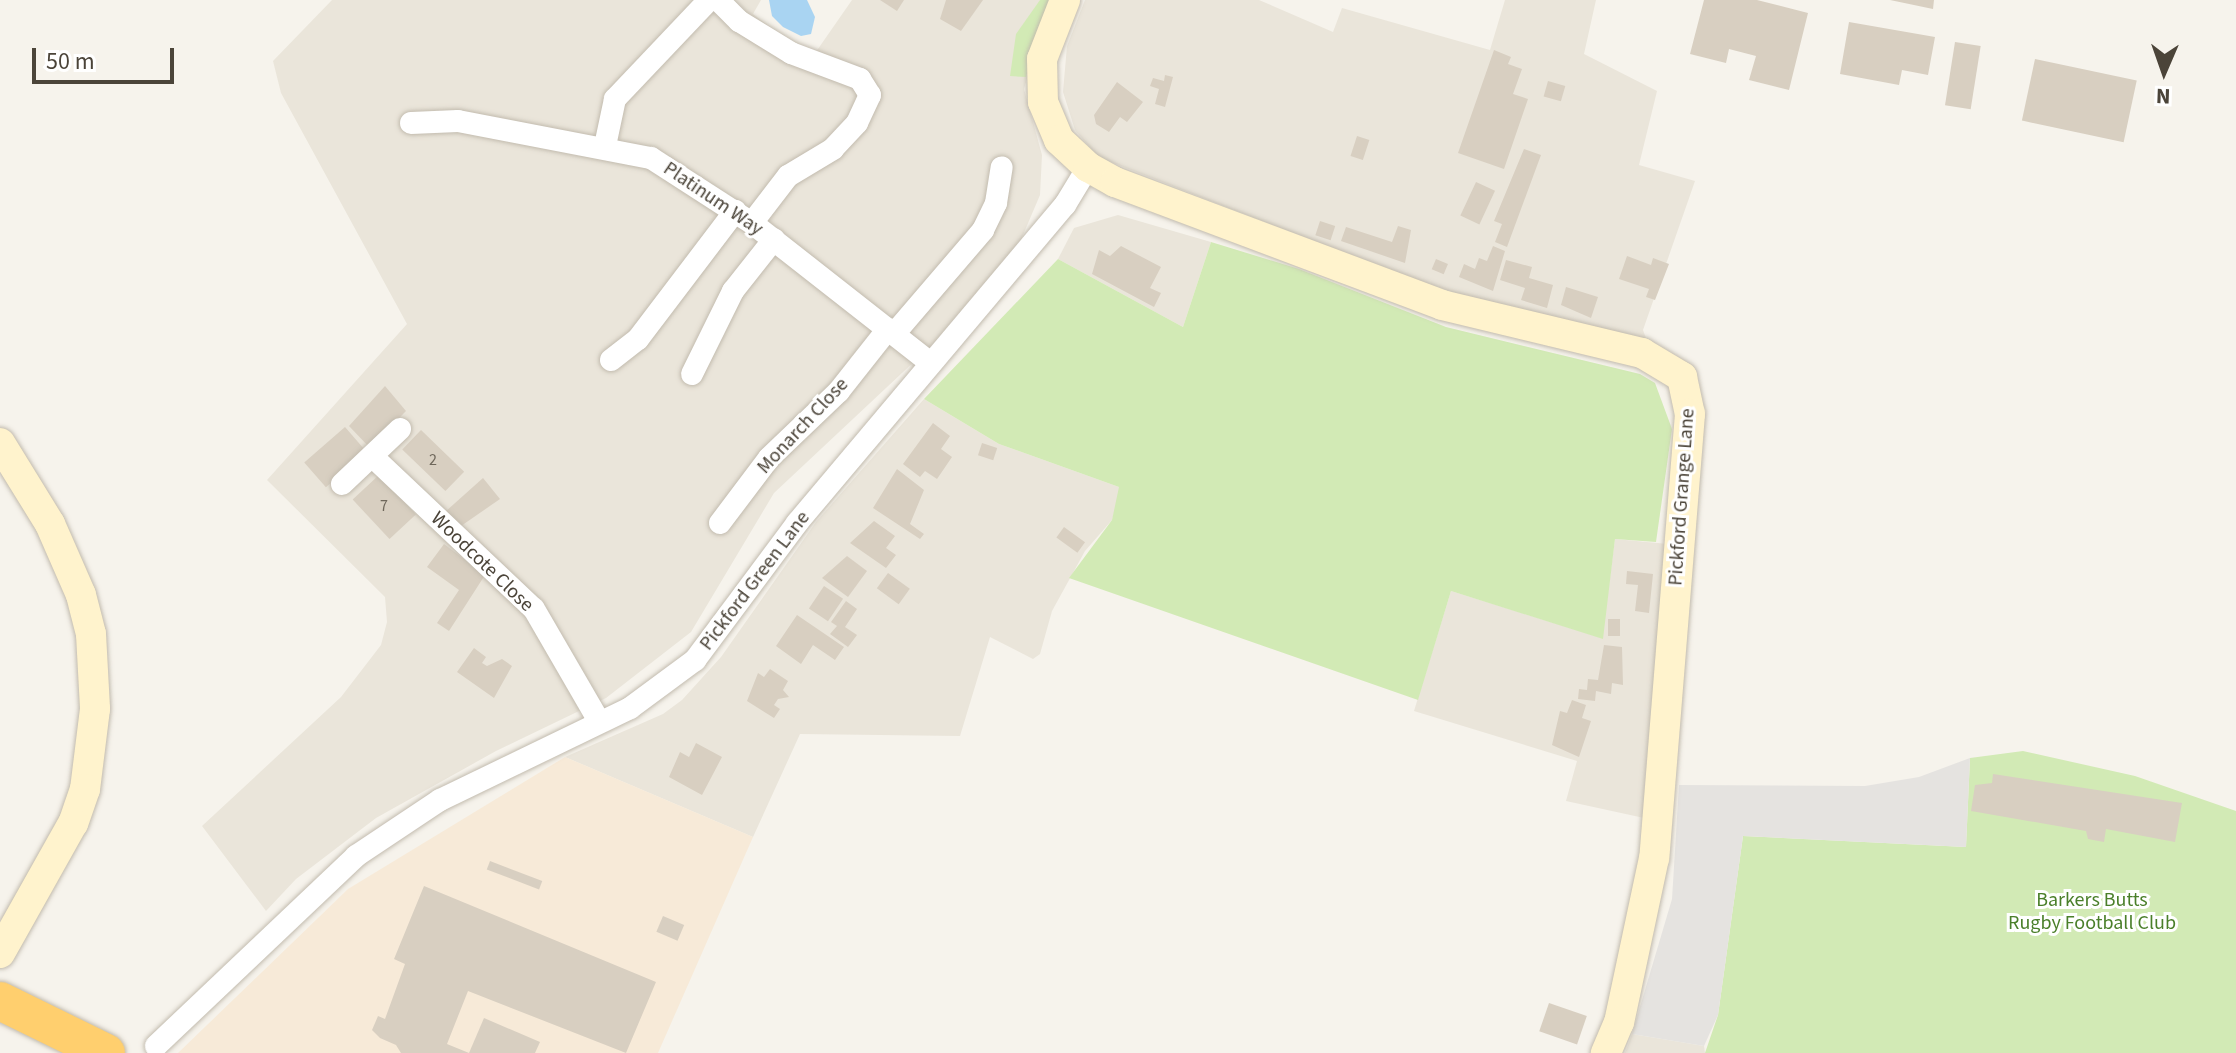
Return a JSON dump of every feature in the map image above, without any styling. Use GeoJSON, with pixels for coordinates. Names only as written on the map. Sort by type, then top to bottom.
{"type":"FeatureCollection","features":[{"type":"Feature","properties":{"kind":"highway"},"geometry":{"type":"LineString","coordinates":[[0,1001],[106,1053]]}},
{"type":"Feature","properties":{"kind":"street"},"geometry":{"type":"LineString","coordinates":[[605,146],[615,99],[709,0]]}},
{"type":"Feature","properties":{"kind":"street"},"geometry":{"type":"LineString","coordinates":[[611,360],[638,339],[743,217],[788,176],[833,149],[857,123],[870,95],[860,79],[791,53],[739,21],[718,0]]}},
{"type":"Feature","properties":{"kind":"street"},"geometry":{"type":"LineString","coordinates":[[1065,0],[1042,59],[1043,102],[1059,140],[1088,167]]}},
{"type":"Feature","properties":{"kind":"street","name":"Platinum Way"},"geometry":{"type":"LineString","coordinates":[[411,123],[458,121],[605,146],[651,158],[774,239],[929,362]]}},
{"type":"Feature","properties":{"kind":"street","name":"Monarch Close"},"geometry":{"type":"LineString","coordinates":[[720,523],[769,458],[839,391],[983,230],[1002,167]]}},
{"type":"Feature","properties":{"kind":"street","name":"Pickford Green Lane"},"geometry":{"type":"LineString","coordinates":[[156,1046],[181,1009],[356,856],[440,800],[657,692],[695,660],[797,523],[929,362],[1065,205],[1088,167]]}},
{"type":"Feature","properties":{"kind":"street","name":"Pickford Grange Lane"},"geometry":{"type":"LineString","coordinates":[[1088,167],[1115,182],[1442,305],[1642,353],[1682,377],[1690,414],[1654,858],[1619,1022],[1606,1053]]}},
{"type":"Feature","properties":{"kind":"street"},"geometry":{"type":"LineString","coordinates":[[692,374],[733,291],[774,239]]}},
{"type":"Feature","properties":{"kind":"street"},"geometry":{"type":"LineString","coordinates":[[342,484],[400,429]]}},
{"type":"Feature","properties":{"kind":"street"},"geometry":{"type":"LineString","coordinates":[[0,443],[68,559],[88,621],[95,669],[85,789],[59,855],[8,940]]}},
{"type":"Feature","properties":{"kind":"street","name":"Woodcote Close"},"geometry":{"type":"LineString","coordinates":[[373,457],[534,609],[599,721]]}},
{"type":"Feature","properties":{"kind":"shaded area"},"geometry":{"type":"Polygon","coordinates":[[[332,0],[761,0],[753,14],[811,59],[852,0],[1050,0],[1024,89],[1042,155],[1040,195],[1020,242],[950,328],[774,493],[691,632],[606,698],[496,751],[376,818],[296,879],[266,911],[202,826],[341,697],[381,645],[387,622],[385,597],[267,480],[407,324],[281,93],[273,61],[332,0]]]}},
{"type":"Feature","properties":{"kind":"shaded area"},"geometry":{"type":"Polygon","coordinates":[[[1085,0],[1259,0],[1333,32],[1342,8],[1490,50],[1505,0],[1596,0],[1584,54],[1657,91],[1639,165],[1695,181],[1643,330],[1649,347],[1513,312],[1404,276],[1098,157],[1075,130],[1063,92],[1067,46],[1085,0]]]}},
{"type":"Feature","properties":{"kind":"shaded area"},"geometry":{"type":"Polygon","coordinates":[[[1118,215],[1211,242],[1183,327],[1058,259],[1074,228],[1118,215]]]}},
{"type":"Feature","properties":{"kind":"shaded area"},"geometry":{"type":"Polygon","coordinates":[[[924,399],[999,444],[1119,487],[1120,494],[1112,520],[1085,551],[1052,611],[1040,654],[1033,659],[990,637],[960,736],[800,734],[753,837],[565,757],[663,714],[682,700],[721,657],[816,522],[924,399]]]}},
{"type":"Feature","properties":{"kind":"shaded area"},"geometry":{"type":"Polygon","coordinates":[[[1615,539],[1668,544],[1644,818],[1566,801],[1577,761],[1414,711],[1451,591],[1602,638],[1615,539]]]}},
{"type":"Feature","properties":{"kind":"shaded area"},"geometry":{"type":"Polygon","coordinates":[[[565,757],[753,837],[658,1053],[178,1053],[348,889],[565,757]]]}},
{"type":"Feature","properties":{"kind":"shaded area"},"geometry":{"type":"Polygon","coordinates":[[[1970,758],[1966,847],[1743,836],[1718,1015],[1704,1046],[1632,1034],[1672,899],[1679,785],[1865,786],[1919,777],[1970,758]]]}},
{"type":"Feature","properties":{"kind":"shaded area"},"geometry":{"type":"Polygon","coordinates":[[[1632,1034],[1704,1046],[1705,1053],[1625,1053],[1632,1034]]]}},
{"type":"Feature","properties":{"kind":"green space"},"geometry":{"type":"Polygon","coordinates":[[[1040,0],[1050,0],[1026,77],[1010,76],[1016,34],[1040,0]]]}},
{"type":"Feature","properties":{"kind":"green space"},"geometry":{"type":"Polygon","coordinates":[[[1211,242],[1299,269],[1446,327],[1640,374],[1655,383],[1672,429],[1656,542],[1615,539],[1603,639],[1451,591],[1418,700],[1069,578],[1112,520],[1119,487],[999,444],[924,399],[1058,259],[1183,327],[1211,242]]]}},
{"type":"Feature","properties":{"kind":"green space","name":"Barkers Butts Rugby Football Club"},"geometry":{"type":"Polygon","coordinates":[[[2023,751],[2135,776],[2236,811],[2236,1053],[1705,1053],[1718,1015],[1743,836],[1966,847],[1970,758],[2023,751]]]}},
{"type":"Feature","properties":{"kind":"water"},"geometry":{"type":"Polygon","coordinates":[[[769,0],[807,0],[815,17],[811,34],[801,36],[783,27],[772,16],[769,0]]]}},
{"type":"Feature","properties":{"kind":"building"},"geometry":{"type":"Polygon","coordinates":[[[880,0],[904,0],[897,11],[880,0]]]}},
{"type":"Feature","properties":{"kind":"building"},"geometry":{"type":"Polygon","coordinates":[[[946,0],[983,0],[961,31],[940,19],[946,0]]]}},
{"type":"Feature","properties":{"kind":"building"},"geometry":{"type":"Polygon","coordinates":[[[1704,0],[1757,0],[1808,13],[1789,90],[1749,80],[1756,56],[1729,49],[1726,63],[1690,54],[1704,0]]]}},
{"type":"Feature","properties":{"kind":"building"},"geometry":{"type":"Polygon","coordinates":[[[1890,0],[1934,0],[1933,9],[1890,0]]]}},
{"type":"Feature","properties":{"kind":"building"},"geometry":{"type":"Polygon","coordinates":[[[1849,22],[1935,37],[1928,75],[1902,70],[1899,85],[1840,74],[1849,22]]]}},
{"type":"Feature","properties":{"kind":"building"},"geometry":{"type":"Polygon","coordinates":[[[1955,42],[1981,46],[1971,109],[1945,105],[1955,42]]]}},
{"type":"Feature","properties":{"kind":"building"},"geometry":{"type":"Polygon","coordinates":[[[1494,50],[1511,57],[1508,64],[1522,69],[1513,94],[1528,99],[1504,169],[1458,153],[1494,50]]]}},
{"type":"Feature","properties":{"kind":"building"},"geometry":{"type":"Polygon","coordinates":[[[2035,59],[2137,81],[2124,142],[2022,121],[2035,59]]]}},
{"type":"Feature","properties":{"kind":"building"},"geometry":{"type":"Polygon","coordinates":[[[1165,75],[1173,77],[1165,107],[1155,104],[1159,89],[1150,86],[1153,78],[1164,81],[1165,75]]]}},
{"type":"Feature","properties":{"kind":"building"},"geometry":{"type":"Polygon","coordinates":[[[1548,81],[1565,86],[1561,101],[1544,96],[1548,81]]]}},
{"type":"Feature","properties":{"kind":"building"},"geometry":{"type":"Polygon","coordinates":[[[1117,82],[1143,102],[1127,122],[1120,117],[1109,132],[1096,124],[1094,115],[1117,82]]]}},
{"type":"Feature","properties":{"kind":"building"},"geometry":{"type":"Polygon","coordinates":[[[1357,136],[1369,140],[1363,160],[1351,156],[1357,136]]]}},
{"type":"Feature","properties":{"kind":"building"},"geometry":{"type":"Polygon","coordinates":[[[1524,149],[1541,155],[1507,247],[1495,242],[1502,224],[1494,221],[1524,149]]]}},
{"type":"Feature","properties":{"kind":"building"},"geometry":{"type":"Polygon","coordinates":[[[1476,182],[1495,191],[1479,224],[1460,216],[1476,182]]]}},
{"type":"Feature","properties":{"kind":"building"},"geometry":{"type":"Polygon","coordinates":[[[1320,221],[1335,226],[1331,240],[1315,235],[1320,221]]]}},
{"type":"Feature","properties":{"kind":"building"},"geometry":{"type":"Polygon","coordinates":[[[1398,226],[1411,230],[1405,263],[1341,241],[1346,227],[1392,242],[1398,226]]]}},
{"type":"Feature","properties":{"kind":"building"},"geometry":{"type":"Polygon","coordinates":[[[1121,246],[1161,267],[1150,288],[1161,293],[1154,307],[1092,274],[1099,250],[1110,256],[1121,246]]]}},
{"type":"Feature","properties":{"kind":"building"},"geometry":{"type":"Polygon","coordinates":[[[1493,246],[1505,251],[1493,291],[1459,277],[1464,264],[1475,269],[1479,258],[1487,261],[1493,246]]]}},
{"type":"Feature","properties":{"kind":"building"},"geometry":{"type":"Polygon","coordinates":[[[1627,256],[1651,265],[1653,258],[1669,264],[1655,300],[1646,297],[1649,289],[1619,279],[1627,256]]]}},
{"type":"Feature","properties":{"kind":"building"},"geometry":{"type":"Polygon","coordinates":[[[1436,259],[1448,264],[1444,274],[1432,269],[1436,259]]]}},
{"type":"Feature","properties":{"kind":"building"},"geometry":{"type":"Polygon","coordinates":[[[1506,260],[1532,267],[1529,278],[1553,285],[1547,308],[1521,300],[1525,288],[1500,280],[1506,260]]]}},
{"type":"Feature","properties":{"kind":"building"},"geometry":{"type":"Polygon","coordinates":[[[1566,287],[1598,297],[1591,318],[1561,305],[1566,287]]]}},
{"type":"Feature","properties":{"kind":"building"},"geometry":{"type":"Polygon","coordinates":[[[385,386],[406,411],[370,448],[349,426],[385,386]]]}},
{"type":"Feature","properties":{"kind":"building"},"geometry":{"type":"Polygon","coordinates":[[[933,423],[950,436],[941,449],[952,457],[937,479],[925,471],[920,477],[903,464],[933,423]]]}},
{"type":"Feature","properties":{"kind":"building"},"geometry":{"type":"Polygon","coordinates":[[[345,427],[367,452],[326,487],[304,462],[345,427]]]}},
{"type":"Feature","properties":{"kind":"building"},"geometry":{"type":"Polygon","coordinates":[[[421,430],[464,472],[445,491],[402,449],[421,430]]]}},
{"type":"Feature","properties":{"kind":"building"},"geometry":{"type":"Polygon","coordinates":[[[982,443],[997,448],[993,460],[978,455],[982,443]]]}},
{"type":"Feature","properties":{"kind":"building"},"geometry":{"type":"Polygon","coordinates":[[[897,469],[924,490],[910,524],[924,534],[920,539],[873,508],[897,469]]]}},
{"type":"Feature","properties":{"kind":"building"},"geometry":{"type":"Polygon","coordinates":[[[379,475],[416,514],[389,539],[353,500],[379,475]]]}},
{"type":"Feature","properties":{"kind":"building"},"geometry":{"type":"Polygon","coordinates":[[[483,478],[500,499],[461,526],[445,512],[483,478]]]}},
{"type":"Feature","properties":{"kind":"building"},"geometry":{"type":"Polygon","coordinates":[[[874,521],[895,536],[886,548],[896,555],[886,568],[850,543],[874,521]]]}},
{"type":"Feature","properties":{"kind":"building"},"geometry":{"type":"Polygon","coordinates":[[[1064,527],[1085,542],[1077,553],[1056,538],[1064,527]]]}},
{"type":"Feature","properties":{"kind":"building"},"geometry":{"type":"Polygon","coordinates":[[[444,544],[485,575],[449,631],[437,623],[459,590],[427,567],[444,544]]]}},
{"type":"Feature","properties":{"kind":"building"},"geometry":{"type":"Polygon","coordinates":[[[847,556],[867,571],[848,597],[822,578],[847,556]]]}},
{"type":"Feature","properties":{"kind":"building"},"geometry":{"type":"Polygon","coordinates":[[[1627,571],[1653,574],[1649,613],[1635,611],[1638,585],[1626,584],[1627,571]]]}},
{"type":"Feature","properties":{"kind":"building"},"geometry":{"type":"Polygon","coordinates":[[[888,573],[910,589],[899,604],[877,588],[888,573]]]}},
{"type":"Feature","properties":{"kind":"building"},"geometry":{"type":"Polygon","coordinates":[[[824,586],[843,599],[828,621],[809,608],[824,586]]]}},
{"type":"Feature","properties":{"kind":"building"},"geometry":{"type":"Polygon","coordinates":[[[846,601],[857,609],[845,627],[857,635],[848,647],[830,634],[837,626],[831,622],[846,601]]]}},
{"type":"Feature","properties":{"kind":"building"},"geometry":{"type":"Polygon","coordinates":[[[797,615],[844,647],[835,660],[813,645],[801,664],[776,646],[797,615]]]}},
{"type":"Feature","properties":{"kind":"building"},"geometry":{"type":"Polygon","coordinates":[[[1608,619],[1620,619],[1620,636],[1608,636],[1608,619]]]}},
{"type":"Feature","properties":{"kind":"building"},"geometry":{"type":"Polygon","coordinates":[[[1604,645],[1622,647],[1623,685],[1612,683],[1611,694],[1596,691],[1595,701],[1578,699],[1579,689],[1587,690],[1588,679],[1598,680],[1604,645]]]}},
{"type":"Feature","properties":{"kind":"building"},"geometry":{"type":"Polygon","coordinates":[[[474,648],[486,657],[482,663],[487,666],[502,659],[512,666],[494,698],[457,672],[474,648]]]}},
{"type":"Feature","properties":{"kind":"building"},"geometry":{"type":"Polygon","coordinates":[[[770,669],[788,681],[783,690],[789,697],[778,699],[774,705],[780,709],[774,718],[747,701],[758,673],[764,677],[770,669]]]}},
{"type":"Feature","properties":{"kind":"building"},"geometry":{"type":"Polygon","coordinates":[[[1572,700],[1586,705],[1582,718],[1591,721],[1579,757],[1552,745],[1560,711],[1567,713],[1572,700]]]}},
{"type":"Feature","properties":{"kind":"building"},"geometry":{"type":"Polygon","coordinates":[[[696,743],[722,757],[702,795],[669,777],[680,752],[689,757],[696,743]]]}},
{"type":"Feature","properties":{"kind":"building"},"geometry":{"type":"Polygon","coordinates":[[[1993,774],[2182,803],[2175,842],[2106,829],[2104,842],[2088,839],[2086,831],[1971,811],[1975,785],[1992,783],[1993,774]]]}},
{"type":"Feature","properties":{"kind":"building"},"geometry":{"type":"Polygon","coordinates":[[[490,861],[542,881],[539,889],[487,869],[490,861]]]}},
{"type":"Feature","properties":{"kind":"building"},"geometry":{"type":"Polygon","coordinates":[[[424,886],[656,982],[626,1053],[468,991],[447,1044],[469,1053],[401,1053],[396,1045],[380,1038],[372,1030],[378,1016],[385,1019],[405,964],[394,959],[424,886]]]}},
{"type":"Feature","properties":{"kind":"building"},"geometry":{"type":"Polygon","coordinates":[[[663,916],[684,925],[678,941],[656,932],[663,916]]]}},
{"type":"Feature","properties":{"kind":"building"},"geometry":{"type":"Polygon","coordinates":[[[1549,1003],[1587,1016],[1577,1044],[1539,1031],[1549,1003]]]}},
{"type":"Feature","properties":{"kind":"building"},"geometry":{"type":"Polygon","coordinates":[[[484,1018],[540,1042],[535,1053],[469,1053],[484,1018]]]}}]}
